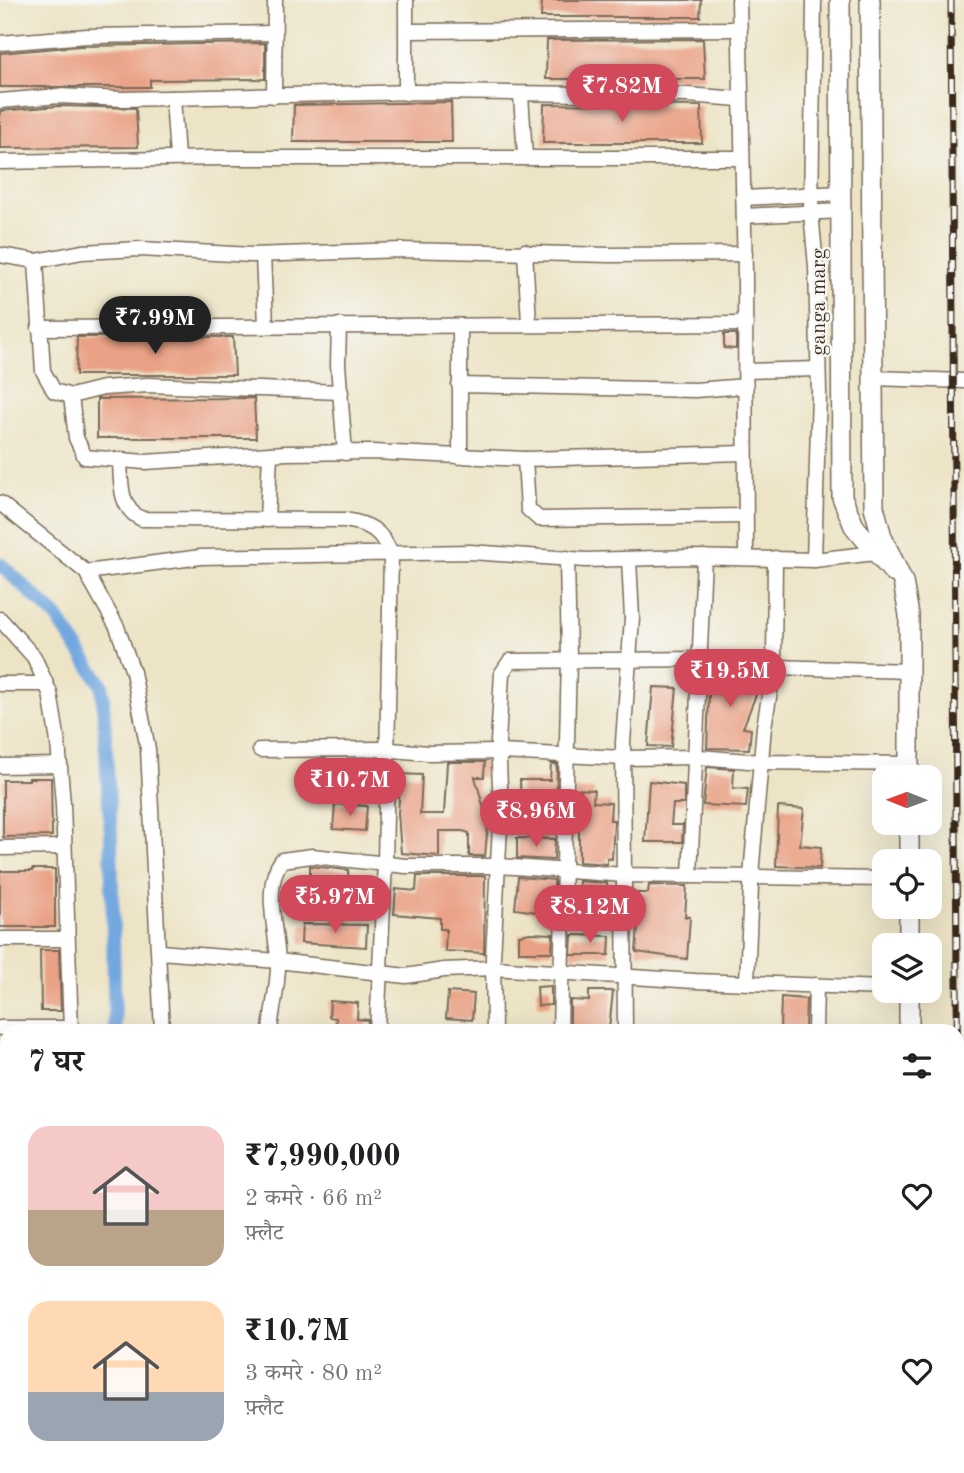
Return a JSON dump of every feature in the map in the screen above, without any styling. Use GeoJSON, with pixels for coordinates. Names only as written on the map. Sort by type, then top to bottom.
{"type":"FeatureCollection","features":[{"type":"Feature","properties":{"kind":"street"},"geometry":{"type":"LineString","coordinates":[[274,96],[275,0]]}},
{"type":"Feature","properties":{"kind":"street"},"geometry":{"type":"LineString","coordinates":[[406,93],[407,0]]}},
{"type":"Feature","properties":{"kind":"street"},"geometry":{"type":"LineString","coordinates":[[739,0],[746,324],[746,557]]}},
{"type":"Feature","properties":{"kind":"street"},"geometry":{"type":"LineString","coordinates":[[814,0],[811,195],[817,265],[814,560]]}},
{"type":"Feature","properties":{"kind":"street","name":"ganga marg"},"geometry":{"type":"LineString","coordinates":[[840,0],[842,497],[853,526],[882,553],[903,582],[909,615],[909,765]]}},
{"type":"Feature","properties":{"kind":"street","name":"ganga marg"},"geometry":{"type":"LineString","coordinates":[[870,0],[874,508],[882,553]]}},
{"type":"Feature","properties":{"kind":"street"},"geometry":{"type":"LineString","coordinates":[[407,31],[740,29]]}},
{"type":"Feature","properties":{"kind":"street"},"geometry":{"type":"LineString","coordinates":[[0,43],[87,36],[275,33]]}},
{"type":"Feature","properties":{"kind":"street"},"geometry":{"type":"LineString","coordinates":[[0,101],[59,96],[173,98],[406,93],[687,95],[740,99]]}},
{"type":"Feature","properties":{"kind":"street"},"geometry":{"type":"LineString","coordinates":[[521,95],[525,156]]}},
{"type":"Feature","properties":{"kind":"street"},"geometry":{"type":"LineString","coordinates":[[173,98],[177,158]]}},
{"type":"Feature","properties":{"kind":"street"},"geometry":{"type":"LineString","coordinates":[[0,162],[525,156],[741,158]]}},
{"type":"Feature","properties":{"kind":"street"},"geometry":{"type":"LineString","coordinates":[[744,198],[811,195],[841,202]]}},
{"type":"Feature","properties":{"kind":"street"},"geometry":{"type":"LineString","coordinates":[[744,216],[811,212],[841,202]]}},
{"type":"Feature","properties":{"kind":"street"},"geometry":{"type":"LineString","coordinates":[[0,255],[36,261],[82,252],[140,249],[263,255],[402,250],[610,255],[745,254]]}},
{"type":"Feature","properties":{"kind":"street"},"geometry":{"type":"LineString","coordinates":[[525,251],[529,323]]}},
{"type":"Feature","properties":{"kind":"street"},"geometry":{"type":"LineString","coordinates":[[263,255],[267,325]]}},
{"type":"Feature","properties":{"kind":"street"},"geometry":{"type":"LineString","coordinates":[[36,261],[39,328],[46,380],[54,391],[71,396],[103,388],[148,385],[341,392]]}},
{"type":"Feature","properties":{"kind":"street"},"geometry":{"type":"LineString","coordinates":[[39,328],[339,324],[746,324]]}},
{"type":"Feature","properties":{"kind":"street"},"geometry":{"type":"LineString","coordinates":[[339,324],[345,453]]}},
{"type":"Feature","properties":{"kind":"street"},"geometry":{"type":"LineString","coordinates":[[460,326],[460,457]]}},
{"type":"Feature","properties":{"kind":"street"},"geometry":{"type":"LineString","coordinates":[[746,371],[817,369]]}},
{"type":"Feature","properties":{"kind":"street"},"geometry":{"type":"LineString","coordinates":[[873,378],[964,381]]}},
{"type":"Feature","properties":{"kind":"street"},"geometry":{"type":"LineString","coordinates":[[459,385],[695,390],[746,386]]}},
{"type":"Feature","properties":{"kind":"street"},"geometry":{"type":"LineString","coordinates":[[71,396],[76,438],[85,457],[120,460],[145,462],[270,454],[345,453],[525,459],[745,453]]}},
{"type":"Feature","properties":{"kind":"street"},"geometry":{"type":"LineString","coordinates":[[267,520],[270,454]]}},
{"type":"Feature","properties":{"kind":"street"},"geometry":{"type":"LineString","coordinates":[[525,459],[528,509],[539,519],[745,516]]}},
{"type":"Feature","properties":{"kind":"street"},"geometry":{"type":"LineString","coordinates":[[120,460],[126,505],[132,514],[142,519],[345,520],[365,523],[384,538],[391,554],[385,749],[385,863],[377,1024]]}},
{"type":"Feature","properties":{"kind":"street"},"geometry":{"type":"LineString","coordinates":[[0,503],[86,572],[117,628],[129,661],[148,749],[162,1024]]}},
{"type":"Feature","properties":{"kind":"street"},"geometry":{"type":"LineString","coordinates":[[86,572],[201,557],[470,552],[629,560],[746,557],[814,560],[882,553]]}},
{"type":"Feature","properties":{"kind":"street"},"geometry":{"type":"LineString","coordinates":[[690,876],[705,557]]}},
{"type":"Feature","properties":{"kind":"street"},"geometry":{"type":"LineString","coordinates":[[560,1024],[569,658],[567,558]]}},
{"type":"Feature","properties":{"kind":"street"},"geometry":{"type":"LineString","coordinates":[[747,981],[751,879],[761,762],[774,667],[775,558]]}},
{"type":"Feature","properties":{"kind":"street"},"geometry":{"type":"LineString","coordinates":[[625,1024],[624,758],[632,618],[629,560]]}},
{"type":"Feature","properties":{"kind":"street"},"geometry":{"type":"LineString","coordinates":[[0,619],[34,657],[46,684],[60,765],[71,1024]]}},
{"type":"Feature","properties":{"kind":"street"},"geometry":{"type":"LineString","coordinates":[[494,1024],[493,968],[501,808],[498,752],[504,667],[510,661],[569,658],[701,659],[774,667],[909,671]]}},
{"type":"Feature","properties":{"kind":"street"},"geometry":{"type":"LineString","coordinates":[[0,684],[46,684]]}},
{"type":"Feature","properties":{"kind":"street"},"geometry":{"type":"LineString","coordinates":[[260,750],[385,749],[429,753],[696,757],[872,768]]}},
{"type":"Feature","properties":{"kind":"street"},"geometry":{"type":"LineString","coordinates":[[0,766],[60,765]]}},
{"type":"Feature","properties":{"kind":"street"},"geometry":{"type":"LineString","coordinates":[[0,848],[64,847]]}},
{"type":"Feature","properties":{"kind":"street"},"geometry":{"type":"LineString","coordinates":[[271,1024],[278,961],[271,919],[276,867],[282,860],[312,856],[385,863],[499,866],[624,875],[872,879]]}},
{"type":"Feature","properties":{"kind":"street"},"geometry":{"type":"LineString","coordinates":[[0,939],[67,939]]}},
{"type":"Feature","properties":{"kind":"street"},"geometry":{"type":"LineString","coordinates":[[159,952],[278,961],[406,976],[444,970],[493,968],[695,981],[872,987]]}},
{"type":"Feature","properties":{"kind":"street"},"geometry":{"type":"LineString","coordinates":[[815,1024],[816,985]]}},
{"type":"Feature","properties":{"kind":"street"},"geometry":{"type":"LineString","coordinates":[[907,1003],[908,1024]]}},
{"type":"Feature","properties":{"kind":"building"},"geometry":{"type":"Polygon","coordinates":[[[542,0],[701,0],[700,17],[541,17],[542,0]]]}},
{"type":"Feature","properties":{"kind":"building"},"geometry":{"type":"Polygon","coordinates":[[[703,39],[705,79],[546,79],[547,40],[703,39]]]}},
{"type":"Feature","properties":{"kind":"building"},"geometry":{"type":"Polygon","coordinates":[[[265,43],[265,79],[150,80],[150,87],[0,87],[0,53],[80,46],[265,43]]]}},
{"type":"Feature","properties":{"kind":"building"},"geometry":{"type":"Polygon","coordinates":[[[451,102],[452,142],[293,142],[294,105],[451,102]]]}},
{"type":"Feature","properties":{"kind":"building"},"geometry":{"type":"Polygon","coordinates":[[[544,104],[701,106],[702,143],[543,143],[544,104]]]}},
{"type":"Feature","properties":{"kind":"building"},"geometry":{"type":"Polygon","coordinates":[[[59,106],[136,108],[138,147],[0,148],[0,111],[59,106]]]}},
{"type":"Feature","properties":{"kind":"building"},"geometry":{"type":"Polygon","coordinates":[[[724,334],[736,334],[736,349],[724,348],[724,334]]]}},
{"type":"Feature","properties":{"kind":"building"},"geometry":{"type":"Polygon","coordinates":[[[77,337],[233,337],[235,375],[76,375],[77,337]]]}},
{"type":"Feature","properties":{"kind":"building"},"geometry":{"type":"Polygon","coordinates":[[[254,398],[256,438],[97,438],[97,399],[254,398]]]}},
{"type":"Feature","properties":{"kind":"building"},"geometry":{"type":"Polygon","coordinates":[[[710,670],[759,675],[757,692],[743,728],[751,729],[749,749],[707,748],[710,670]]]}},
{"type":"Feature","properties":{"kind":"building"},"geometry":{"type":"Polygon","coordinates":[[[653,687],[677,688],[671,747],[648,746],[653,687]]]}},
{"type":"Feature","properties":{"kind":"building"},"geometry":{"type":"Polygon","coordinates":[[[447,762],[485,762],[484,777],[475,777],[488,823],[485,856],[469,856],[469,833],[463,831],[439,831],[439,856],[401,853],[398,813],[401,774],[422,775],[420,814],[444,814],[447,762]]]}},
{"type":"Feature","properties":{"kind":"building"},"geometry":{"type":"Polygon","coordinates":[[[551,764],[557,764],[556,816],[521,816],[520,780],[550,780],[551,764]]]}},
{"type":"Feature","properties":{"kind":"building"},"geometry":{"type":"Polygon","coordinates":[[[707,767],[734,769],[733,788],[748,789],[746,807],[703,805],[707,767]]]}},
{"type":"Feature","properties":{"kind":"building"},"geometry":{"type":"Polygon","coordinates":[[[51,778],[52,836],[3,837],[3,780],[51,778]]]}},
{"type":"Feature","properties":{"kind":"building"},"geometry":{"type":"Polygon","coordinates":[[[649,781],[684,785],[684,804],[673,804],[671,825],[683,825],[682,842],[645,842],[649,781]]]}},
{"type":"Feature","properties":{"kind":"building"},"geometry":{"type":"Polygon","coordinates":[[[575,789],[594,790],[593,802],[611,803],[610,820],[614,820],[612,859],[607,858],[607,864],[579,862],[579,807],[575,807],[575,789]]]}},
{"type":"Feature","properties":{"kind":"building"},"geometry":{"type":"Polygon","coordinates":[[[335,804],[367,806],[365,831],[333,829],[335,804]]]}},
{"type":"Feature","properties":{"kind":"building"},"geometry":{"type":"Polygon","coordinates":[[[778,807],[804,809],[800,845],[821,847],[820,868],[776,866],[778,807]]]}},
{"type":"Feature","properties":{"kind":"building"},"geometry":{"type":"Polygon","coordinates":[[[517,838],[555,839],[554,860],[517,858],[517,838]]]}},
{"type":"Feature","properties":{"kind":"building"},"geometry":{"type":"Polygon","coordinates":[[[310,866],[348,870],[349,885],[310,885],[310,866]]]}},
{"type":"Feature","properties":{"kind":"building"},"geometry":{"type":"Polygon","coordinates":[[[55,869],[55,927],[0,927],[0,871],[55,869]]]}},
{"type":"Feature","properties":{"kind":"building"},"geometry":{"type":"Polygon","coordinates":[[[417,876],[485,876],[484,953],[445,951],[446,929],[440,929],[440,918],[394,914],[396,889],[416,891],[417,876]]]}},
{"type":"Feature","properties":{"kind":"building"},"geometry":{"type":"Polygon","coordinates":[[[518,877],[554,880],[554,894],[539,893],[537,912],[515,909],[518,877]]]}},
{"type":"Feature","properties":{"kind":"building"},"geometry":{"type":"Polygon","coordinates":[[[579,881],[607,883],[609,916],[572,914],[573,897],[579,897],[579,881]]]}},
{"type":"Feature","properties":{"kind":"building"},"geometry":{"type":"Polygon","coordinates":[[[649,885],[687,886],[685,917],[690,917],[687,959],[636,952],[639,914],[637,893],[648,893],[649,885]]]}},
{"type":"Feature","properties":{"kind":"building"},"geometry":{"type":"Polygon","coordinates":[[[302,924],[367,925],[366,947],[301,943],[302,924]]]}},
{"type":"Feature","properties":{"kind":"building"},"geometry":{"type":"Polygon","coordinates":[[[553,934],[552,952],[519,952],[519,935],[553,934]]]}},
{"type":"Feature","properties":{"kind":"building"},"geometry":{"type":"Polygon","coordinates":[[[572,935],[610,936],[609,955],[571,955],[572,935]]]}},
{"type":"Feature","properties":{"kind":"building"},"geometry":{"type":"Polygon","coordinates":[[[40,950],[59,950],[61,1011],[41,1011],[40,950]]]}},
{"type":"Feature","properties":{"kind":"building"},"geometry":{"type":"Polygon","coordinates":[[[551,986],[551,1005],[538,1006],[537,987],[551,986]]]}},
{"type":"Feature","properties":{"kind":"building"},"geometry":{"type":"Polygon","coordinates":[[[589,991],[613,991],[610,1024],[570,1024],[570,1000],[589,1001],[589,991]]]}},
{"type":"Feature","properties":{"kind":"building"},"geometry":{"type":"Polygon","coordinates":[[[448,992],[474,994],[472,1020],[446,1018],[448,992]]]}},
{"type":"Feature","properties":{"kind":"building"},"geometry":{"type":"Polygon","coordinates":[[[781,997],[806,999],[805,1024],[780,1024],[781,997]]]}},
{"type":"Feature","properties":{"kind":"building"},"geometry":{"type":"Polygon","coordinates":[[[330,1001],[358,1003],[357,1019],[368,1020],[368,1024],[336,1024],[336,1018],[329,1017],[330,1001]]]}},
{"type":"Feature","properties":{"kind":"waterway"},"geometry":{"type":"LineString","coordinates":[[0,564],[56,616],[102,685],[111,835],[115,1024]]}},
{"type":"Feature","properties":{"kind":"railway"},"geometry":{"type":"LineString","coordinates":[[951,0],[957,1024]]}}]}
